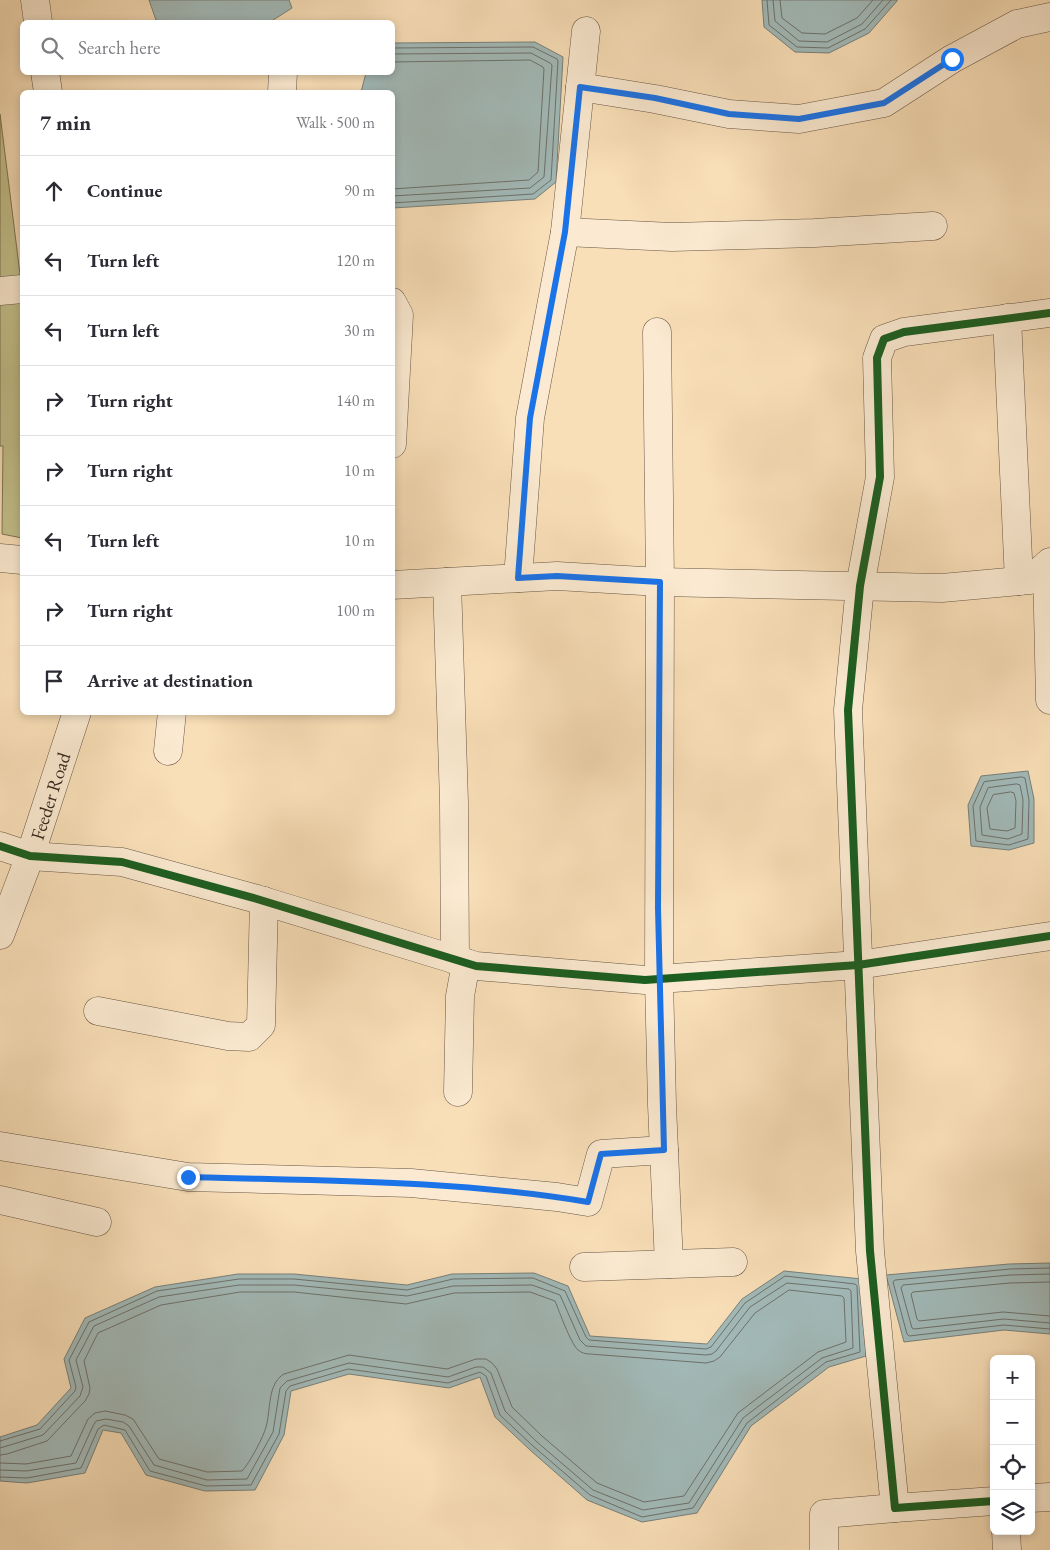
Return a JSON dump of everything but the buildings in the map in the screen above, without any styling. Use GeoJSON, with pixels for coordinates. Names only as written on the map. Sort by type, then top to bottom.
{"type":"FeatureCollection","features":[{"type":"Feature","properties":{"kind":"street"},"geometry":{"type":"LineString","coordinates":[[35,0],[38,20]]}},
{"type":"Feature","properties":{"kind":"street"},"geometry":{"type":"LineString","coordinates":[[580,87],[655,98],[729,114],[799,119],[884,103],[952,59],[1017,24],[1050,17]]}},
{"type":"Feature","properties":{"kind":"street"},"geometry":{"type":"LineString","coordinates":[[518,578],[530,418],[565,232],[586,31]]}},
{"type":"Feature","properties":{"kind":"street"},"geometry":{"type":"LineString","coordinates":[[45,75],[48,90]]}},
{"type":"Feature","properties":{"kind":"street"},"geometry":{"type":"LineString","coordinates":[[282,90],[283,75]]}},
{"type":"Feature","properties":{"kind":"street"},"geometry":{"type":"LineString","coordinates":[[565,232],[672,237],[815,233],[934,226]]}},
{"type":"Feature","properties":{"kind":"street"},"geometry":{"type":"LineString","coordinates":[[0,291],[20,290]]}},
{"type":"Feature","properties":{"kind":"street"},"geometry":{"type":"LineString","coordinates":[[395,308],[399,315],[395,389]]}},
{"type":"Feature","properties":{"kind":"street"},"geometry":{"type":"LineString","coordinates":[[894,1508],[870,1252],[848,710],[860,586],[880,477],[877,358],[884,340],[904,332],[1050,313]]}},
{"type":"Feature","properties":{"kind":"street"},"geometry":{"type":"LineString","coordinates":[[1007,318],[1019,581]]}},
{"type":"Feature","properties":{"kind":"street"},"geometry":{"type":"LineString","coordinates":[[657,332],[660,582],[659,979],[669,1264]]}},
{"type":"Feature","properties":{"kind":"street"},"geometry":{"type":"LineString","coordinates":[[0,558],[20,560]]}},
{"type":"Feature","properties":{"kind":"street"},"geometry":{"type":"LineString","coordinates":[[395,585],[557,576],[660,582],[942,588],[1030,580],[1048,563]]}},
{"type":"Feature","properties":{"kind":"street"},"geometry":{"type":"LineString","coordinates":[[1048,563],[1050,700]]}},
{"type":"Feature","properties":{"kind":"street"},"geometry":{"type":"LineString","coordinates":[[447,582],[460,961],[458,1092]]}},
{"type":"Feature","properties":{"kind":"street","name":"Feeder Road"},"geometry":{"type":"LineString","coordinates":[[0,935],[30,856],[76,715]]}},
{"type":"Feature","properties":{"kind":"street"},"geometry":{"type":"LineString","coordinates":[[168,751],[172,715]]}},
{"type":"Feature","properties":{"kind":"street"},"geometry":{"type":"LineString","coordinates":[[0,846],[30,856],[122,862],[264,901],[476,966],[645,980],[858,965],[1050,936]]}},
{"type":"Feature","properties":{"kind":"street"},"geometry":{"type":"LineString","coordinates":[[98,1011],[228,1036],[249,1037],[261,1025],[264,901]]}},
{"type":"Feature","properties":{"kind":"street"},"geometry":{"type":"LineString","coordinates":[[0,1146],[188,1177],[411,1183],[558,1197],[588,1202],[601,1154],[664,1150]]}},
{"type":"Feature","properties":{"kind":"street"},"geometry":{"type":"LineString","coordinates":[[0,1200],[97,1222]]}},
{"type":"Feature","properties":{"kind":"street"},"geometry":{"type":"LineString","coordinates":[[584,1267],[733,1262]]}},
{"type":"Feature","properties":{"kind":"street"},"geometry":{"type":"LineString","coordinates":[[1035,1498],[1050,1497]]}},
{"type":"Feature","properties":{"kind":"street"},"geometry":{"type":"LineString","coordinates":[[824,1550],[824,1514],[990,1501]]}},
{"type":"Feature","properties":{"kind":"street"},"geometry":{"type":"LineString","coordinates":[[1006,1535],[1007,1550]]}},
{"type":"Feature","properties":{"kind":"shaded area"},"geometry":{"type":"Polygon","coordinates":[[[0,114],[20,274],[20,538],[2,534],[3,446],[0,446],[0,114]]]}},
{"type":"Feature","properties":{"kind":"water"},"geometry":{"type":"Polygon","coordinates":[[[149,0],[289,0],[292,8],[273,20],[156,20],[149,0]]]}},
{"type":"Feature","properties":{"kind":"water"},"geometry":{"type":"Polygon","coordinates":[[[762,0],[897,1],[869,33],[829,53],[795,52],[764,27],[762,0]]]}},
{"type":"Feature","properties":{"kind":"water"},"geometry":{"type":"Polygon","coordinates":[[[535,42],[563,57],[556,182],[535,199],[395,208],[395,90],[362,90],[365,75],[395,75],[395,43],[535,42]]]}},
{"type":"Feature","properties":{"kind":"water"},"geometry":{"type":"Polygon","coordinates":[[[1028,771],[1034,799],[1034,843],[1009,850],[971,846],[968,805],[981,776],[1028,771]]]}},
{"type":"Feature","properties":{"kind":"water"},"geometry":{"type":"Polygon","coordinates":[[[1050,1263],[1050,1334],[1004,1330],[904,1342],[886,1275],[1009,1264],[1050,1263]]]}},
{"type":"Feature","properties":{"kind":"water"},"geometry":{"type":"Polygon","coordinates":[[[784,1271],[862,1279],[866,1356],[829,1367],[751,1426],[697,1513],[642,1522],[587,1500],[495,1417],[480,1377],[449,1388],[349,1374],[291,1391],[284,1435],[255,1490],[205,1491],[146,1475],[121,1433],[103,1430],[85,1473],[27,1483],[0,1481],[0,1437],[37,1425],[71,1388],[64,1359],[85,1318],[155,1287],[238,1274],[294,1274],[407,1285],[452,1274],[534,1273],[568,1286],[590,1336],[707,1344],[742,1299],[784,1271]]]}},
{"type":"Feature","properties":{"kind":"cycle path"},"geometry":{"type":"LineString","coordinates":[[990,1501],[895,1508],[870,1251],[848,710],[860,586],[880,477],[877,358],[884,339],[904,332],[1050,313]]}},
{"type":"Feature","properties":{"kind":"cycle path"},"geometry":{"type":"LineString","coordinates":[[0,846],[30,856],[122,862],[257,899],[476,966],[645,980],[858,965],[1050,936]]}},
{"type":"Feature","properties":{"kind":"route"},"geometry":{"type":"LineString","coordinates":[[188,1177],[411,1183],[558,1197],[588,1202],[601,1154],[664,1150],[658,908],[660,582],[557,576],[518,578],[530,418],[565,232],[580,87],[655,98],[729,114],[799,119],[884,103],[952,59]]}}]}
